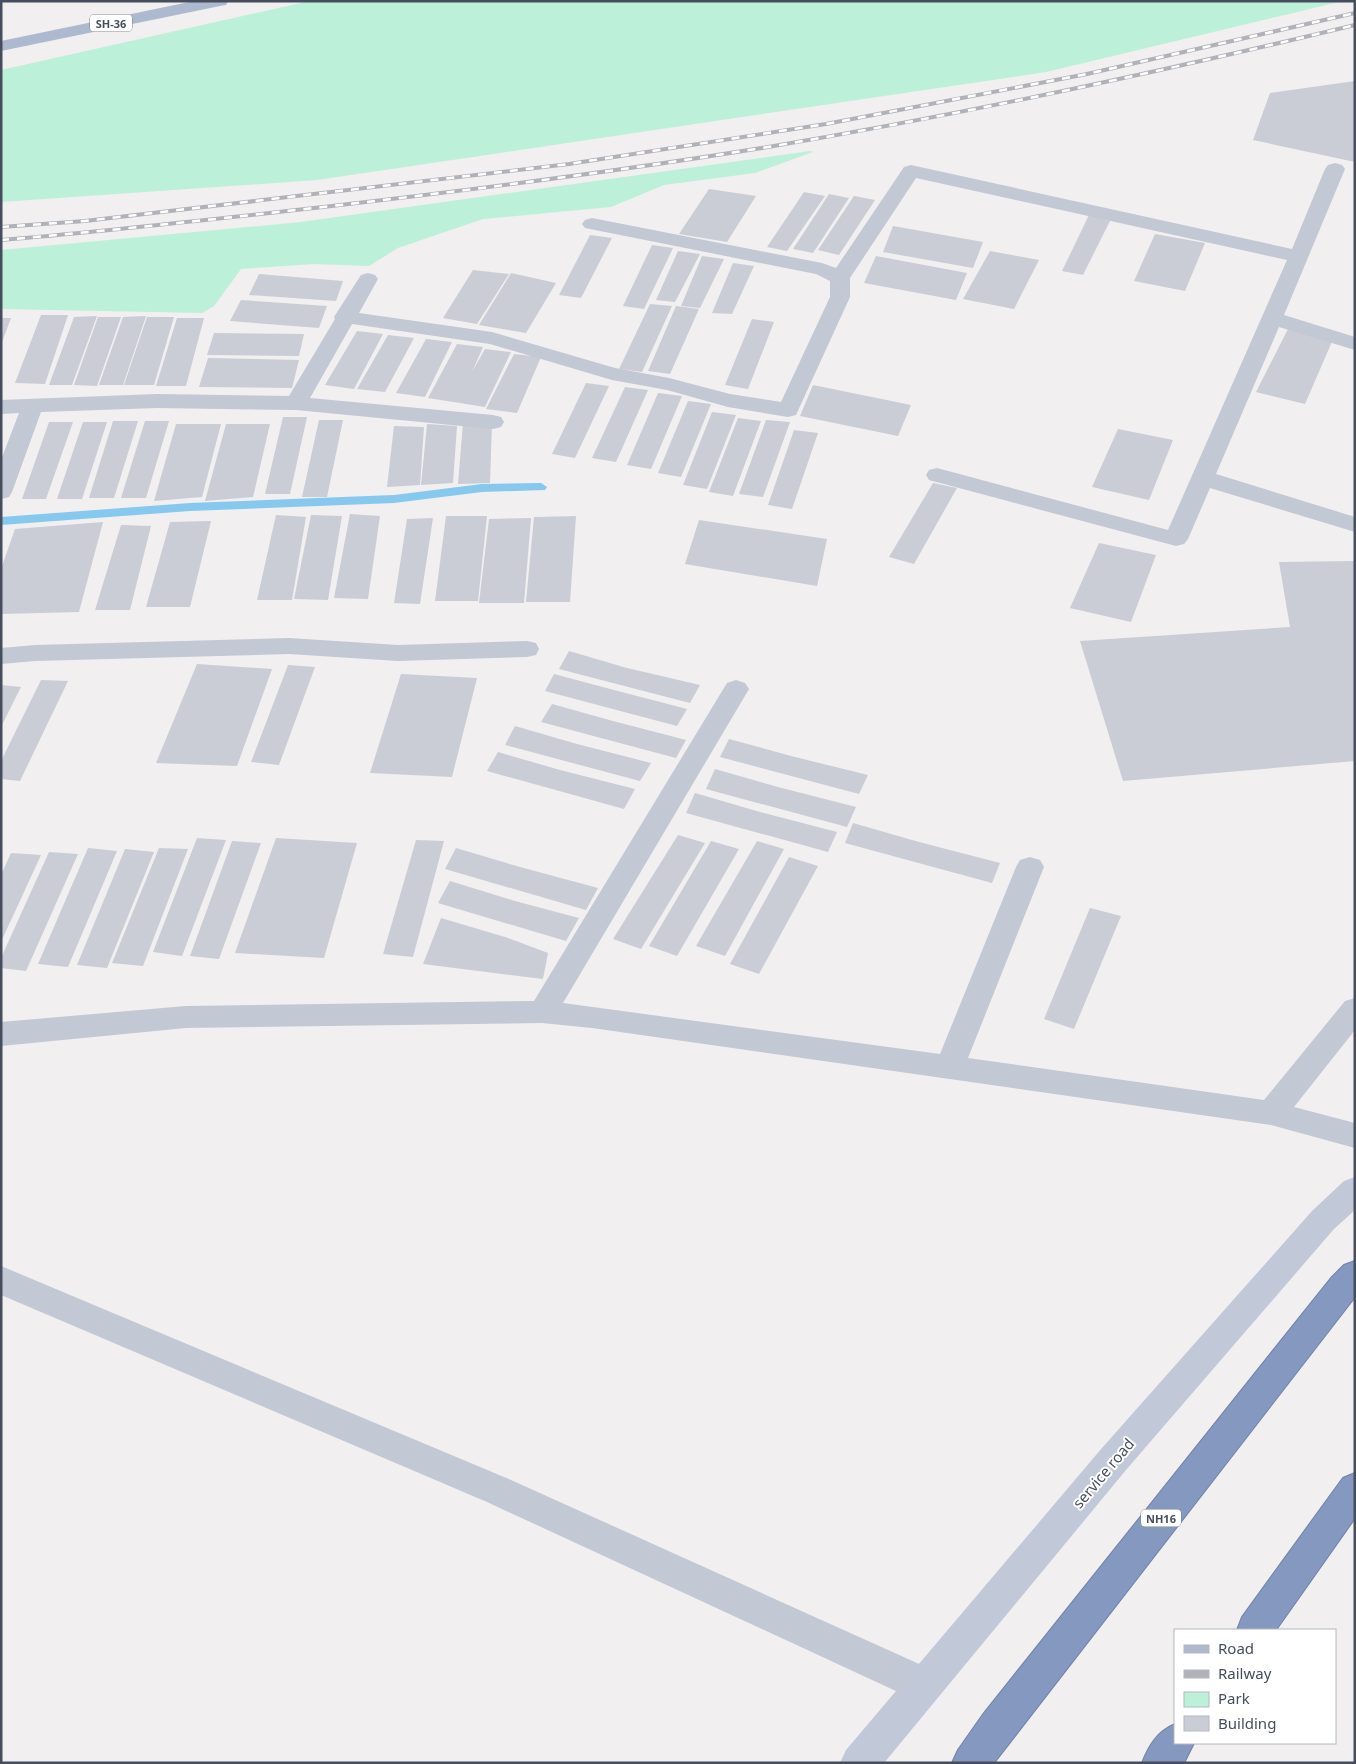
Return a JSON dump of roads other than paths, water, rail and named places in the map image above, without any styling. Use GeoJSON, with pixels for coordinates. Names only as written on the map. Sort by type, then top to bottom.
{"type":"FeatureCollection","features":[{"type":"Feature","properties":{"kind":"highway","name":"NH16"},"geometry":{"type":"LineString","coordinates":[[971,1763],[997,1726],[1329,1303],[1355,1275]]}},
{"type":"Feature","properties":{"kind":"highway"},"geometry":{"type":"LineString","coordinates":[[1256,1629],[1355,1489]]}},
{"type":"Feature","properties":{"kind":"highway"},"geometry":{"type":"LineString","coordinates":[[1161,1763],[1174,1744]]}},
{"type":"Feature","properties":{"kind":"main road","name":"SH-36"},"geometry":{"type":"LineString","coordinates":[[1,46],[220,1]]}},
{"type":"Feature","properties":{"kind":"street"},"geometry":{"type":"LineString","coordinates":[[937,475],[1176,539],[1273,318],[1336,168]]}},
{"type":"Feature","properties":{"kind":"street"},"geometry":{"type":"LineString","coordinates":[[344,317],[492,338],[612,374],[669,384],[728,400],[788,410],[840,297],[840,278],[911,171],[1299,257]]}},
{"type":"Feature","properties":{"kind":"street"},"geometry":{"type":"LineString","coordinates":[[592,224],[822,269],[840,278]]}},
{"type":"Feature","properties":{"kind":"street"},"geometry":{"type":"LineString","coordinates":[[296,402],[344,317],[368,279]]}},
{"type":"Feature","properties":{"kind":"street"},"geometry":{"type":"LineString","coordinates":[[1273,318],[1355,344]]}},
{"type":"Feature","properties":{"kind":"street"},"geometry":{"type":"LineString","coordinates":[[1,407],[157,401],[296,402],[493,422]]}},
{"type":"Feature","properties":{"kind":"street"},"geometry":{"type":"LineString","coordinates":[[1,492],[32,406]]}},
{"type":"Feature","properties":{"kind":"street"},"geometry":{"type":"LineString","coordinates":[[1203,478],[1355,525]]}},
{"type":"Feature","properties":{"kind":"street"},"geometry":{"type":"LineString","coordinates":[[1,656],[289,646],[398,654],[527,649]]}},
{"type":"Feature","properties":{"kind":"street"},"geometry":{"type":"LineString","coordinates":[[542,1012],[736,689]]}},
{"type":"Feature","properties":{"kind":"street"},"geometry":{"type":"LineString","coordinates":[[950,1067],[1030,867]]}},
{"type":"Feature","properties":{"kind":"street"},"geometry":{"type":"LineString","coordinates":[[1271,1113],[1355,1009]]}},
{"type":"Feature","properties":{"kind":"street"},"geometry":{"type":"LineString","coordinates":[[1,1034],[186,1017],[542,1012],[592,1017],[1271,1113],[1355,1136]]}},
{"type":"Feature","properties":{"kind":"street","name":"service road"},"geometry":{"type":"LineString","coordinates":[[859,1763],[1114,1459],[1323,1220],[1355,1190]]}},
{"type":"Feature","properties":{"kind":"street"},"geometry":{"type":"LineString","coordinates":[[1,1280],[499,1491],[924,1685]]}},
{"type":"Feature","properties":{"kind":"waterway"},"geometry":{"type":"LineString","coordinates":[[1,521],[190,507],[394,499],[482,488],[541,487]]}},
{"type":"Feature","properties":{"kind":"railway"},"geometry":{"type":"LineString","coordinates":[[1,227],[85,221],[569,164],[826,124],[1087,74],[1355,13]]}},
{"type":"Feature","properties":{"kind":"railway"},"geometry":{"type":"LineString","coordinates":[[1,240],[162,225],[435,194],[712,156],[915,121],[1209,59],[1355,25]]}}]}
